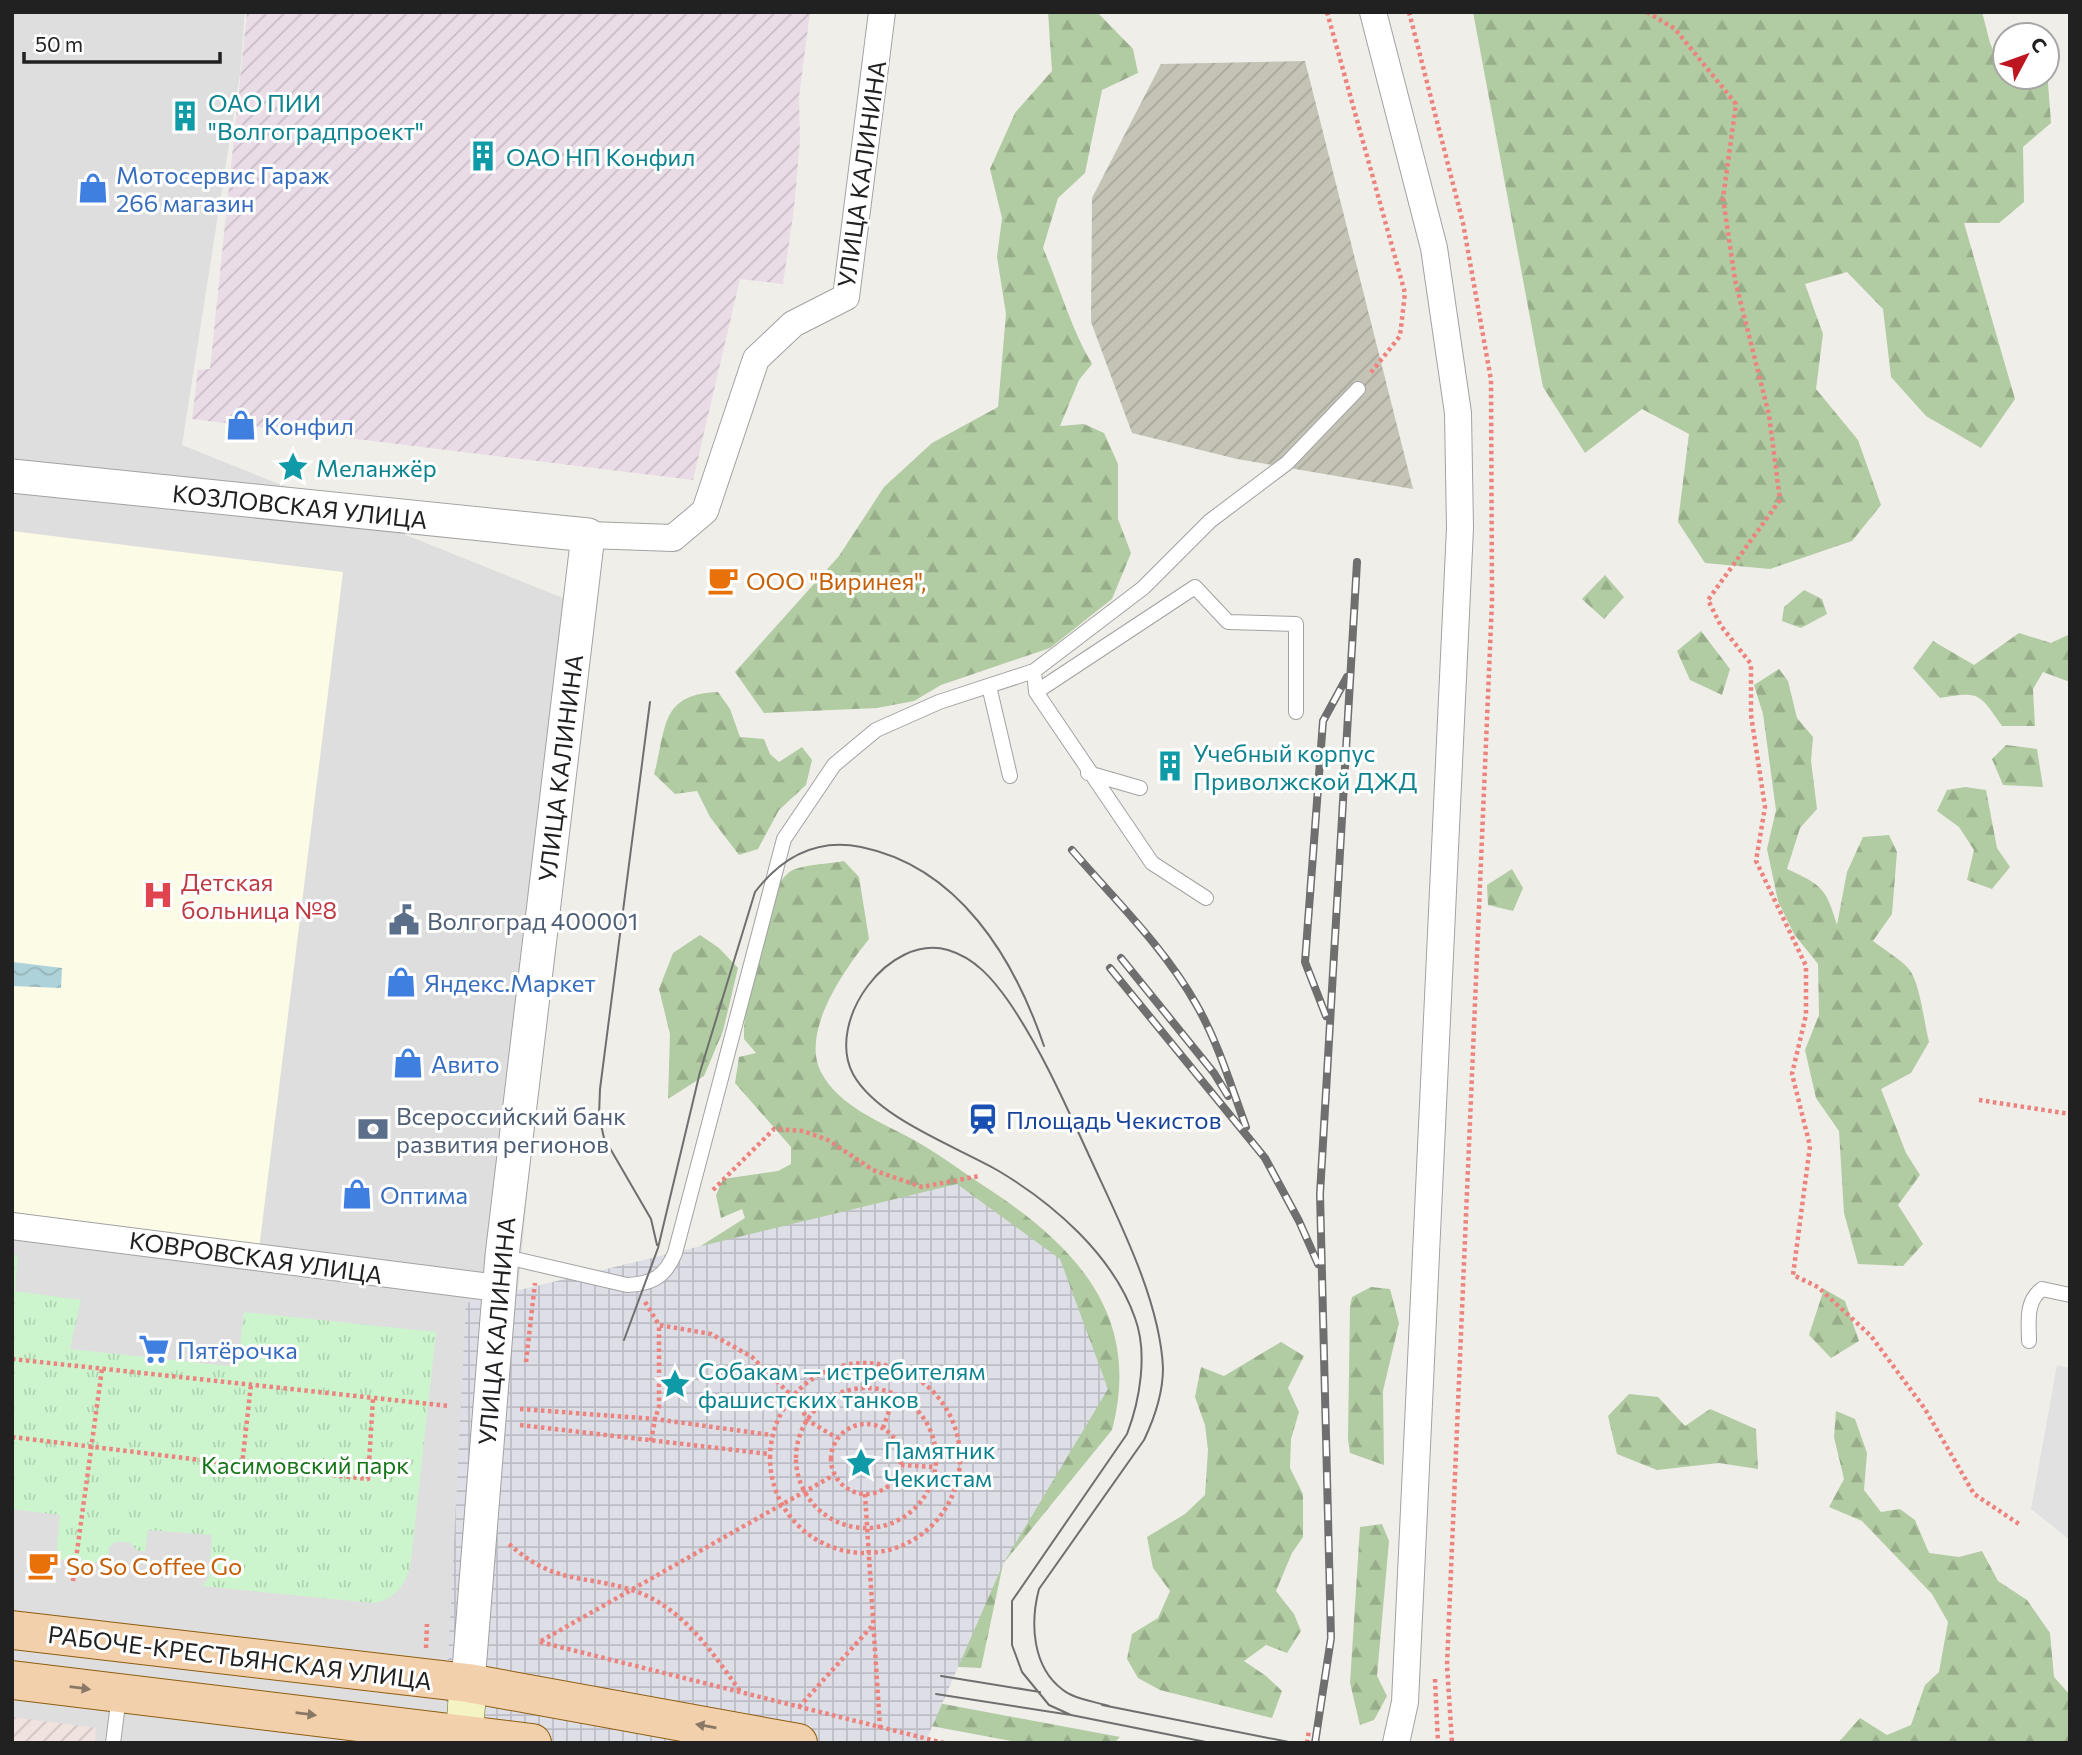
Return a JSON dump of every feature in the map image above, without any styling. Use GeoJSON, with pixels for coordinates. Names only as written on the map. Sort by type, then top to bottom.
{"type":"FeatureCollection","features":[{"type":"Feature","properties":{"kind":"main road","name":"РАБОЧЕ-КРЕСТЬЯНСКАЯ УЛИЦА"},"geometry":{"type":"LineString","coordinates":[[12,1630],[798,1725]]}},
{"type":"Feature","properties":{"kind":"main road","name":"РАБОЧЕ-КРЕСТЬЯНСКАЯ УЛИЦА"},"geometry":{"type":"LineString","coordinates":[[12,1680],[465,1738],[532,1743]]}},
{"type":"Feature","properties":{"kind":"main road"},"geometry":{"type":"LineString","coordinates":[[465,1738],[468,1683]]}},
{"type":"Feature","properties":{"kind":"street","name":"УЛИЦА КАЛИНИНА"},"geometry":{"type":"LineString","coordinates":[[468,1683],[500,1272],[589,535],[673,538],[705,511],[756,359],[793,324],[846,297],[882,12]]}},
{"type":"Feature","properties":{"kind":"street"},"geometry":{"type":"LineString","coordinates":[[1373,12],[1433,248],[1458,413],[1460,528],[1405,1702],[1396,1743]]}},
{"type":"Feature","properties":{"kind":"street","name":"КОЗЛОВСКАЯ УЛИЦА"},"geometry":{"type":"LineString","coordinates":[[12,476],[589,535]]}},
{"type":"Feature","properties":{"kind":"street","name":"КОВРОВСКАЯ УЛИЦА"},"geometry":{"type":"LineString","coordinates":[[12,1226],[500,1272]]}},
{"type":"Feature","properties":{"kind":"lane"},"geometry":{"type":"LineString","coordinates":[[500,1272],[538,1265],[627,1285],[647,1284],[667,1271],[682,1224],[784,839],[834,765],[876,730],[939,702],[1034,671],[1143,588],[1210,522],[1287,463],[1358,389]]}},
{"type":"Feature","properties":{"kind":"lane"},"geometry":{"type":"LineString","coordinates":[[1036,692],[1195,587],[1228,622],[1296,624],[1296,712]]}},
{"type":"Feature","properties":{"kind":"lane"},"geometry":{"type":"LineString","coordinates":[[1034,671],[1036,692],[1088,773],[1152,863],[1206,898]]}},
{"type":"Feature","properties":{"kind":"lane"},"geometry":{"type":"LineString","coordinates":[[989,686],[1010,776]]}},
{"type":"Feature","properties":{"kind":"lane"},"geometry":{"type":"LineString","coordinates":[[1088,773],[1140,788]]}},
{"type":"Feature","properties":{"kind":"lane"},"geometry":{"type":"LineString","coordinates":[[2029,1342],[2029,1306],[2035,1294],[2042,1289],[2070,1295]]}},
{"type":"Feature","properties":{"kind":"lane"},"geometry":{"type":"LineString","coordinates":[[113,1743],[121,1693]]}},
{"type":"Feature","properties":{"kind":"path"},"geometry":{"type":"LineString","coordinates":[[1327,12],[1405,293],[1400,336],[1358,389]]}},
{"type":"Feature","properties":{"kind":"path"},"geometry":{"type":"LineString","coordinates":[[1647,12],[1675,29],[1736,104],[1723,198],[1735,280],[1769,415],[1780,500],[1708,600],[1721,626],[1751,664],[1751,715],[1765,807],[1756,861],[1806,966],[1807,1015],[1792,1074],[1810,1146],[1793,1275],[1818,1287],[1871,1336],[1925,1409],[1974,1494],[2019,1524]]}},
{"type":"Feature","properties":{"kind":"path"},"geometry":{"type":"LineString","coordinates":[[1979,1100],[2070,1114]]}},
{"type":"Feature","properties":{"kind":"path"},"geometry":{"type":"LineString","coordinates":[[682,1224],[755,1145],[774,1129],[803,1131],[828,1140],[873,1170],[922,1187],[979,1176]]}},
{"type":"Feature","properties":{"kind":"path"},"geometry":{"type":"LineString","coordinates":[[525,1369],[538,1265]]}},
{"type":"Feature","properties":{"kind":"path"},"geometry":{"type":"LineString","coordinates":[[651,1441],[659,1407],[659,1325],[712,1334],[752,1357],[792,1395],[807,1420],[837,1438]]}},
{"type":"Feature","properties":{"kind":"path"},"geometry":{"type":"LineString","coordinates":[[12,1359],[449,1406]]}},
{"type":"Feature","properties":{"kind":"path"},"geometry":{"type":"LineString","coordinates":[[869,1362],[894,1367],[918,1378],[942,1402],[951,1418],[957,1434],[960,1460],[950,1501],[929,1528],[900,1547],[869,1553],[849,1552],[817,1541],[791,1519],[772,1480],[769,1454],[772,1435],[780,1414],[792,1395],[819,1374],[843,1365],[869,1362]]}},
{"type":"Feature","properties":{"kind":"path"},"geometry":{"type":"LineString","coordinates":[[73,1581],[102,1369]]}},
{"type":"Feature","properties":{"kind":"path"},"geometry":{"type":"LineString","coordinates":[[242,1465],[251,1384]]}},
{"type":"Feature","properties":{"kind":"path"},"geometry":{"type":"LineString","coordinates":[[871,1388],[895,1395],[916,1409],[930,1430],[935,1467],[927,1493],[919,1505],[897,1521],[867,1528],[839,1523],[826,1515],[805,1492],[796,1456],[807,1420],[824,1402],[846,1391],[871,1388]]}},
{"type":"Feature","properties":{"kind":"path"},"geometry":{"type":"LineString","coordinates":[[883,1428],[895,1395]]}},
{"type":"Feature","properties":{"kind":"path"},"geometry":{"type":"LineString","coordinates":[[12,1437],[368,1479],[373,1398]]}},
{"type":"Feature","properties":{"kind":"path"},"geometry":{"type":"LineString","coordinates":[[769,1454],[520,1426],[520,1408],[655,1419],[772,1435]]}},
{"type":"Feature","properties":{"kind":"path"},"geometry":{"type":"LineString","coordinates":[[863,1423],[883,1428],[898,1443],[901,1465],[898,1474],[884,1489],[865,1494],[847,1489],[834,1475],[830,1456],[837,1438],[845,1430],[863,1423]]}},
{"type":"Feature","properties":{"kind":"path"},"geometry":{"type":"LineString","coordinates":[[901,1465],[935,1467]]}},
{"type":"Feature","properties":{"kind":"path"},"geometry":{"type":"LineString","coordinates":[[834,1475],[540,1642],[741,1692],[798,1725],[880,1728],[944,1743]]}},
{"type":"Feature","properties":{"kind":"path"},"geometry":{"type":"LineString","coordinates":[[865,1494],[880,1728]]}},
{"type":"Feature","properties":{"kind":"path"},"geometry":{"type":"LineString","coordinates":[[506,1541],[527,1560],[561,1576],[632,1590],[659,1604],[695,1632],[720,1660],[741,1692]]}},
{"type":"Feature","properties":{"kind":"path"},"geometry":{"type":"LineString","coordinates":[[798,1725],[873,1625]]}},
{"type":"Feature","properties":{"kind":"path"},"geometry":{"type":"LineString","coordinates":[[1307,1743],[1308,1730]]}},
{"type":"Feature","properties":{"kind":"shaded area"},"geometry":{"type":"Polygon","coordinates":[[[12,12],[245,12],[240,74],[182,445],[583,606],[475,1743],[12,1743],[12,12]]]}},
{"type":"Feature","properties":{"kind":"shaded area"},"geometry":{"type":"Polygon","coordinates":[[[247,12],[810,12],[799,96],[800,140],[794,209],[783,284],[740,279],[693,480],[192,419],[198,370],[210,369],[247,12]]]}},
{"type":"Feature","properties":{"kind":"shaded area"},"geometry":{"type":"Polygon","coordinates":[[[1305,61],[1413,489],[1237,459],[1132,433],[1091,322],[1092,198],[1161,64],[1305,61]]]}},
{"type":"Feature","properties":{"kind":"shaded area","name":"Детская больница №8"},"geometry":{"type":"Polygon","coordinates":[[[12,531],[343,572],[259,1249],[12,1218],[12,531]]]}},
{"type":"Feature","properties":{"kind":"shaded area","name":"Площадь Чекистов"},"geometry":{"type":"Polygon","coordinates":[[[957,1184],[1060,1259],[1108,1389],[1003,1564],[925,1743],[444,1743],[466,1303],[957,1184]]]}},
{"type":"Feature","properties":{"kind":"shaded area"},"geometry":{"type":"Polygon","coordinates":[[[2057,1365],[2070,1368],[2070,1540],[2031,1509],[2057,1365]]]}},
{"type":"Feature","properties":{"kind":"shaded area"},"geometry":{"type":"Polygon","coordinates":[[[12,1717],[96,1728],[95,1743],[12,1743],[12,1717]]]}},
{"type":"Feature","properties":{"kind":"green space"},"geometry":{"type":"Polygon","coordinates":[[[1048,12],[1097,12],[1133,49],[1138,73],[1102,90],[1085,173],[1058,198],[1043,248],[1071,321],[1092,364],[1079,380],[1060,426],[1084,424],[1104,433],[1118,464],[1118,519],[1131,553],[1112,599],[1050,648],[941,685],[914,701],[877,708],[764,713],[735,672],[839,556],[884,487],[932,443],[998,407],[1006,314],[997,257],[1002,218],[990,169],[1015,113],[1052,71],[1048,12]]]}},
{"type":"Feature","properties":{"kind":"green space"},"geometry":{"type":"Polygon","coordinates":[[[1473,12],[1982,12],[1991,45],[1991,91],[2049,91],[2051,123],[2023,147],[2024,202],[1999,223],[1964,223],[2015,399],[1981,448],[1926,416],[1891,377],[1883,309],[1847,272],[1805,284],[1823,334],[1816,389],[1858,440],[1881,505],[1852,541],[1770,569],[1705,563],[1678,522],[1689,434],[1642,409],[1585,453],[1543,387],[1473,12]]]}},
{"type":"Feature","properties":{"kind":"green space"},"geometry":{"type":"Polygon","coordinates":[[[1605,575],[1624,597],[1604,619],[1582,599],[1605,575]]]}},
{"type":"Feature","properties":{"kind":"green space"},"geometry":{"type":"Polygon","coordinates":[[[1804,590],[1822,599],[1827,614],[1801,628],[1782,621],[1784,607],[1804,590]]]}},
{"type":"Feature","properties":{"kind":"green space"},"geometry":{"type":"Polygon","coordinates":[[[1701,631],[1730,669],[1722,695],[1690,680],[1677,651],[1701,631]]]}},
{"type":"Feature","properties":{"kind":"green space"},"geometry":{"type":"Polygon","coordinates":[[[2019,633],[2051,643],[2070,634],[2070,682],[2043,672],[2033,689],[2035,726],[2002,726],[1983,701],[1971,695],[1940,698],[1913,668],[1933,641],[1974,665],[2019,633]]]}},
{"type":"Feature","properties":{"kind":"green space"},"geometry":{"type":"Polygon","coordinates":[[[1779,669],[1788,681],[1797,718],[1813,737],[1811,761],[1817,809],[1800,828],[1787,869],[1821,889],[1826,895],[1837,925],[1847,872],[1863,837],[1889,835],[1897,852],[1892,914],[1873,941],[1900,961],[1912,974],[1919,992],[1929,1042],[1911,1073],[1881,1089],[1906,1153],[1920,1175],[1898,1205],[1923,1244],[1903,1266],[1858,1264],[1844,1213],[1839,1131],[1816,1098],[1805,1050],[1819,1015],[1818,964],[1794,934],[1778,901],[1767,849],[1776,810],[1763,714],[1754,685],[1779,669]]]}},
{"type":"Feature","properties":{"kind":"green space"},"geometry":{"type":"Polygon","coordinates":[[[718,692],[730,709],[740,737],[764,739],[770,754],[779,762],[802,747],[812,760],[806,785],[779,810],[758,849],[739,855],[710,817],[697,791],[675,794],[654,774],[664,729],[675,707],[685,699],[699,694],[718,692]]]}},
{"type":"Feature","properties":{"kind":"green space"},"geometry":{"type":"Polygon","coordinates":[[[2006,745],[2037,749],[2043,787],[2003,785],[1992,759],[2006,745]]]}},
{"type":"Feature","properties":{"kind":"green space"},"geometry":{"type":"Polygon","coordinates":[[[1965,787],[1986,790],[1997,848],[2010,867],[1992,889],[1967,880],[1974,850],[1959,827],[1937,811],[1947,790],[1965,787]]]}},
{"type":"Feature","properties":{"kind":"green space"},"geometry":{"type":"Polygon","coordinates":[[[844,861],[859,877],[869,939],[848,967],[821,1020],[816,1039],[816,1056],[821,1072],[838,1095],[850,1104],[940,1156],[1044,1231],[1071,1257],[1092,1285],[1108,1316],[1117,1350],[1119,1388],[1112,1430],[1003,1564],[981,1668],[940,1666],[933,1702],[1120,1737],[1114,1743],[1022,1743],[915,1723],[696,1249],[745,1218],[742,1209],[721,1218],[716,1195],[723,1179],[778,1171],[791,1164],[791,1147],[735,1083],[739,1057],[756,1053],[744,1039],[750,975],[762,923],[780,882],[796,869],[844,861]]]}},
{"type":"Feature","properties":{"kind":"green space"},"geometry":{"type":"Polygon","coordinates":[[[1512,869],[1523,888],[1513,911],[1488,905],[1487,885],[1512,869]]]}},
{"type":"Feature","properties":{"kind":"green space"},"geometry":{"type":"Polygon","coordinates":[[[700,935],[719,948],[738,968],[723,1031],[704,1076],[668,1099],[670,1034],[659,989],[673,953],[700,935]]]}},
{"type":"Feature","properties":{"kind":"green space","name":"Касимовский парк"},"geometry":{"type":"Polygon","coordinates":[[[12,1255],[18,1255],[15,1291],[81,1300],[70,1349],[238,1367],[244,1312],[436,1332],[411,1560],[400,1588],[389,1598],[374,1603],[202,1586],[209,1578],[212,1535],[148,1530],[145,1551],[138,1551],[129,1542],[115,1542],[109,1547],[108,1563],[56,1559],[60,1515],[12,1509],[12,1255]]]}},
{"type":"Feature","properties":{"kind":"green space"},"geometry":{"type":"Polygon","coordinates":[[[1371,1287],[1390,1289],[1399,1323],[1383,1391],[1384,1465],[1350,1453],[1348,1439],[1350,1307],[1352,1297],[1371,1287]]]}},
{"type":"Feature","properties":{"kind":"green space"},"geometry":{"type":"Polygon","coordinates":[[[1824,1289],[1845,1301],[1859,1341],[1831,1358],[1809,1335],[1824,1289]]]}},
{"type":"Feature","properties":{"kind":"green space"},"geometry":{"type":"Polygon","coordinates":[[[1281,1342],[1304,1356],[1288,1388],[1299,1412],[1291,1439],[1290,1468],[1303,1494],[1303,1537],[1292,1553],[1276,1591],[1294,1614],[1301,1631],[1287,1653],[1266,1645],[1244,1661],[1282,1691],[1272,1718],[1160,1690],[1138,1678],[1127,1659],[1132,1634],[1158,1618],[1170,1591],[1153,1568],[1147,1537],[1185,1514],[1205,1495],[1208,1450],[1205,1425],[1195,1397],[1201,1367],[1224,1376],[1281,1342]]]}},
{"type":"Feature","properties":{"kind":"green space"},"geometry":{"type":"Polygon","coordinates":[[[1629,1394],[1658,1397],[1685,1426],[1710,1409],[1756,1429],[1758,1469],[1719,1463],[1657,1470],[1617,1454],[1608,1416],[1629,1394]]]}},
{"type":"Feature","properties":{"kind":"green space"},"geometry":{"type":"Polygon","coordinates":[[[1836,1411],[1855,1419],[1867,1453],[1864,1490],[1881,1512],[1900,1509],[1915,1520],[1929,1553],[1959,1557],[1982,1551],[1998,1581],[2027,1600],[2050,1633],[2054,1677],[2070,1695],[2069,1743],[1838,1743],[1860,1718],[1887,1735],[1911,1725],[1925,1685],[1939,1672],[1948,1622],[1932,1594],[1862,1521],[1829,1507],[1844,1479],[1834,1437],[1836,1411]]]}},
{"type":"Feature","properties":{"kind":"green space"},"geometry":{"type":"Polygon","coordinates":[[[1382,1524],[1389,1541],[1377,1676],[1387,1696],[1374,1720],[1360,1725],[1350,1683],[1360,1527],[1382,1524]]]}},
{"type":"Feature","properties":{"kind":"water"},"geometry":{"type":"Polygon","coordinates":[[[12,958],[13,962],[62,968],[61,988],[12,986],[12,958]]]}},
{"type":"Feature","properties":{"kind":"tram line"},"geometry":{"type":"LineString","coordinates":[[650,702],[600,1089],[599,1116],[604,1138],[651,1219],[657,1245]]}},
{"type":"Feature","properties":{"kind":"tram line"},"geometry":{"type":"LineString","coordinates":[[624,1340],[658,1248],[700,1072],[755,892],[789,860],[815,848],[845,845],[896,858],[927,874],[954,896],[978,921],[999,950],[1017,981],[1044,1046]]}},
{"type":"Feature","properties":{"kind":"tram line"},"geometry":{"type":"LineString","coordinates":[[1071,1715],[1049,1705],[1022,1672],[1012,1645],[1012,1601],[1127,1434],[1136,1406],[1141,1376],[1139,1332],[1125,1295],[1112,1273],[1079,1233],[1018,1183],[898,1117],[864,1090],[853,1074],[847,1053],[848,1030],[855,1007],[868,986],[885,968],[904,955],[926,948],[948,950],[967,958],[983,970],[997,985],[1033,1040],[1114,1210],[1137,1263],[1155,1316],[1163,1377],[1152,1423],[1144,1440],[1039,1589],[1036,1602],[1034,1630],[1039,1657],[1045,1669],[1063,1690],[1073,1696],[1109,1706]]}},
{"type":"Feature","properties":{"kind":"tram line"},"geometry":{"type":"LineString","coordinates":[[941,1676],[1040,1692]]}},
{"type":"Feature","properties":{"kind":"tram line"},"geometry":{"type":"LineString","coordinates":[[936,1694],[1071,1715],[1211,1743]]}},
{"type":"Feature","properties":{"kind":"tram line"},"geometry":{"type":"LineString","coordinates":[[1102,1705],[1294,1743]]}},
{"type":"Feature","properties":{"kind":"railway"},"geometry":{"type":"LineString","coordinates":[[1315,1743],[1331,1638],[1320,1194],[1357,562]]}},
{"type":"Feature","properties":{"kind":"railway"},"geometry":{"type":"LineString","coordinates":[[1326,1016],[1305,962],[1323,721],[1347,677]]}},
{"type":"Feature","properties":{"kind":"railway"},"geometry":{"type":"LineString","coordinates":[[1072,850],[1154,943],[1183,983],[1211,1033],[1246,1127]]}},
{"type":"Feature","properties":{"kind":"railway"},"geometry":{"type":"LineString","coordinates":[[1121,958],[1214,1073],[1228,1096]]}},
{"type":"Feature","properties":{"kind":"railway"},"geometry":{"type":"LineString","coordinates":[[1110,968],[1265,1158],[1299,1221],[1318,1264]]}},
{"type":"Feature","properties":{"kind":"place","name":"ОАО ПИИ \"Волгоградпроект\""},"geometry":{"type":"Point","coordinates":[185,116]}},
{"type":"Feature","properties":{"kind":"place","name":"ОАО НП Конфил"},"geometry":{"type":"Point","coordinates":[483,156]}},
{"type":"Feature","properties":{"kind":"place","name":"Мотосервис Гараж 266 магазин"},"geometry":{"type":"Point","coordinates":[93,188]}},
{"type":"Feature","properties":{"kind":"place","name":"Конфил"},"geometry":{"type":"Point","coordinates":[241,425]}},
{"type":"Feature","properties":{"kind":"place","name":"Меланжёр"},"geometry":{"type":"Point","coordinates":[293,467]}},
{"type":"Feature","properties":{"kind":"place","name":"ООО \"Виринея\","},"geometry":{"type":"Point","coordinates":[723,580]}},
{"type":"Feature","properties":{"kind":"place","name":"Учебный корпус Приволжской ДЖД"},"geometry":{"type":"Point","coordinates":[1170,766]}},
{"type":"Feature","properties":{"kind":"place","name":"Детская больница №8"},"geometry":{"type":"Point","coordinates":[158,895]}},
{"type":"Feature","properties":{"kind":"place","name":"Волгоград 400001"},"geometry":{"type":"Point","coordinates":[404,920]}},
{"type":"Feature","properties":{"kind":"place","name":"Яндекс.Маркет"},"geometry":{"type":"Point","coordinates":[401,982]}},
{"type":"Feature","properties":{"kind":"place","name":"Авито"},"geometry":{"type":"Point","coordinates":[408,1063]}},
{"type":"Feature","properties":{"kind":"place","name":"Площадь Чекистов"},"geometry":{"type":"Point","coordinates":[983,1119]}},
{"type":"Feature","properties":{"kind":"place","name":"Всероссийский банк развития регионов"},"geometry":{"type":"Point","coordinates":[373,1129]}},
{"type":"Feature","properties":{"kind":"place","name":"Оптима"},"geometry":{"type":"Point","coordinates":[357,1194]}},
{"type":"Feature","properties":{"kind":"place","name":"Пятёрочка"},"geometry":{"type":"Point","coordinates":[154,1349]}},
{"type":"Feature","properties":{"kind":"place","name":"Собакам — истребителям фашистских танков"},"geometry":{"type":"Point","coordinates":[675,1384]}},
{"type":"Feature","properties":{"kind":"place","name":"Памятник Чекистам"},"geometry":{"type":"Point","coordinates":[861,1463]}},
{"type":"Feature","properties":{"kind":"place","name":"So So Coffee Go"},"geometry":{"type":"Point","coordinates":[43,1565]}}]}
